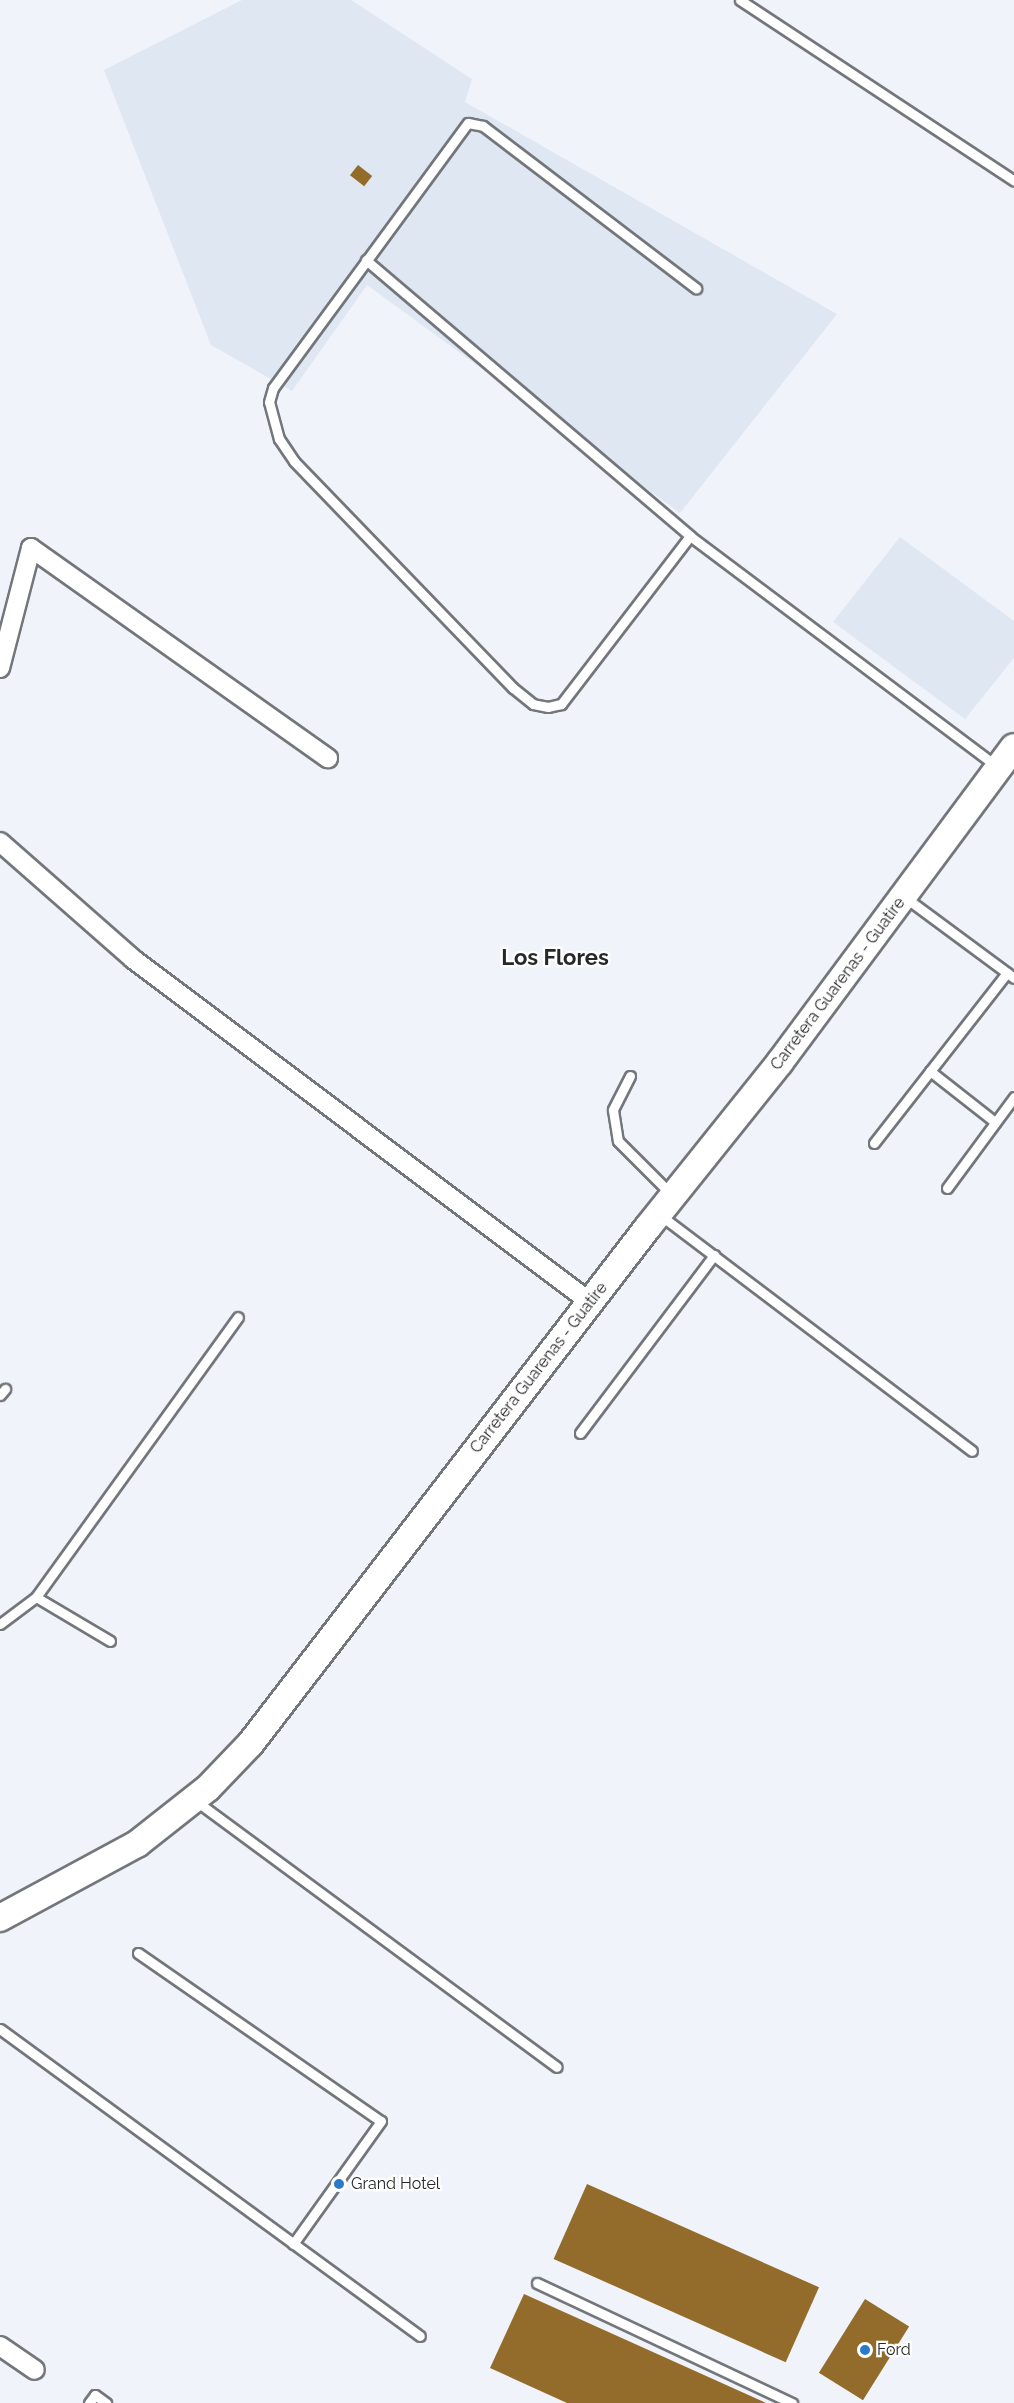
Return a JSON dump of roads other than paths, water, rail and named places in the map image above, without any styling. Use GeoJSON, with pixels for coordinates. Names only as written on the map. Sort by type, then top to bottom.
{"type":"FeatureCollection","features":[{"type":"Feature","properties":{"kind":"main road","name":"Carretera Guarenas - Guatire"},"geometry":{"type":"LineString","coordinates":[[0,1918],[136,1844],[195,1800],[251,1743],[904,897],[1014,747]]}},
{"type":"Feature","properties":{"kind":"street"},"geometry":{"type":"LineString","coordinates":[[0,669],[31,548],[328,758]]}},
{"type":"Feature","properties":{"kind":"street"},"geometry":{"type":"LineString","coordinates":[[0,842],[133,959],[590,1302]]}},
{"type":"Feature","properties":{"kind":"street"},"geometry":{"type":"LineString","coordinates":[[0,2346],[35,2370]]}},
{"type":"Feature","properties":{"kind":"lane"},"geometry":{"type":"LineString","coordinates":[[740,0],[1014,181]]}},
{"type":"Feature","properties":{"kind":"lane"},"geometry":{"type":"LineString","coordinates":[[690,536],[561,704],[548,707],[533,704],[513,688],[294,460],[270,416],[273,388],[462,128],[474,123],[696,288]]}},
{"type":"Feature","properties":{"kind":"lane"},"geometry":{"type":"LineString","coordinates":[[366,260],[690,536],[999,767]]}},
{"type":"Feature","properties":{"kind":"lane"},"geometry":{"type":"LineString","coordinates":[[874,1143],[930,1071],[1011,975],[904,897]]}},
{"type":"Feature","properties":{"kind":"lane"},"geometry":{"type":"LineString","coordinates":[[930,1071],[995,1122]]}},
{"type":"Feature","properties":{"kind":"lane"},"geometry":{"type":"LineString","coordinates":[[630,1076],[614,1110],[618,1141],[666,1204],[714,1255],[972,1451]]}},
{"type":"Feature","properties":{"kind":"lane"},"geometry":{"type":"LineString","coordinates":[[947,1188],[1014,1097]]}},
{"type":"Feature","properties":{"kind":"lane"},"geometry":{"type":"LineString","coordinates":[[579,1432],[714,1255]]}},
{"type":"Feature","properties":{"kind":"lane"},"geometry":{"type":"LineString","coordinates":[[0,1624],[36,1597],[238,1317]]}},
{"type":"Feature","properties":{"kind":"lane"},"geometry":{"type":"LineString","coordinates":[[36,1597],[110,1641]]}},
{"type":"Feature","properties":{"kind":"lane"},"geometry":{"type":"LineString","coordinates":[[195,1800],[557,2067]]}},
{"type":"Feature","properties":{"kind":"lane"},"geometry":{"type":"LineString","coordinates":[[138,1953],[381,2121],[293,2244]]}},
{"type":"Feature","properties":{"kind":"lane"},"geometry":{"type":"LineString","coordinates":[[0,2029],[420,2336]]}},
{"type":"Feature","properties":{"kind":"lane"},"geometry":{"type":"LineString","coordinates":[[537,2283],[792,2403]]}},
{"type":"Feature","properties":{"kind":"lane"},"geometry":{"type":"LineString","coordinates":[[89,2403],[95,2395],[106,2403]]}},
{"type":"Feature","properties":{"kind":"place","name":"Grand Hotel"},"geometry":{"type":"Point","coordinates":[339,2184]}},
{"type":"Feature","properties":{"kind":"place","name":"Ford"},"geometry":{"type":"Point","coordinates":[865,2350]}},
{"type":"Feature","properties":{"kind":"district","name":"Los Flores"},"geometry":{"type":"Point","coordinates":[555,958]}}]}
